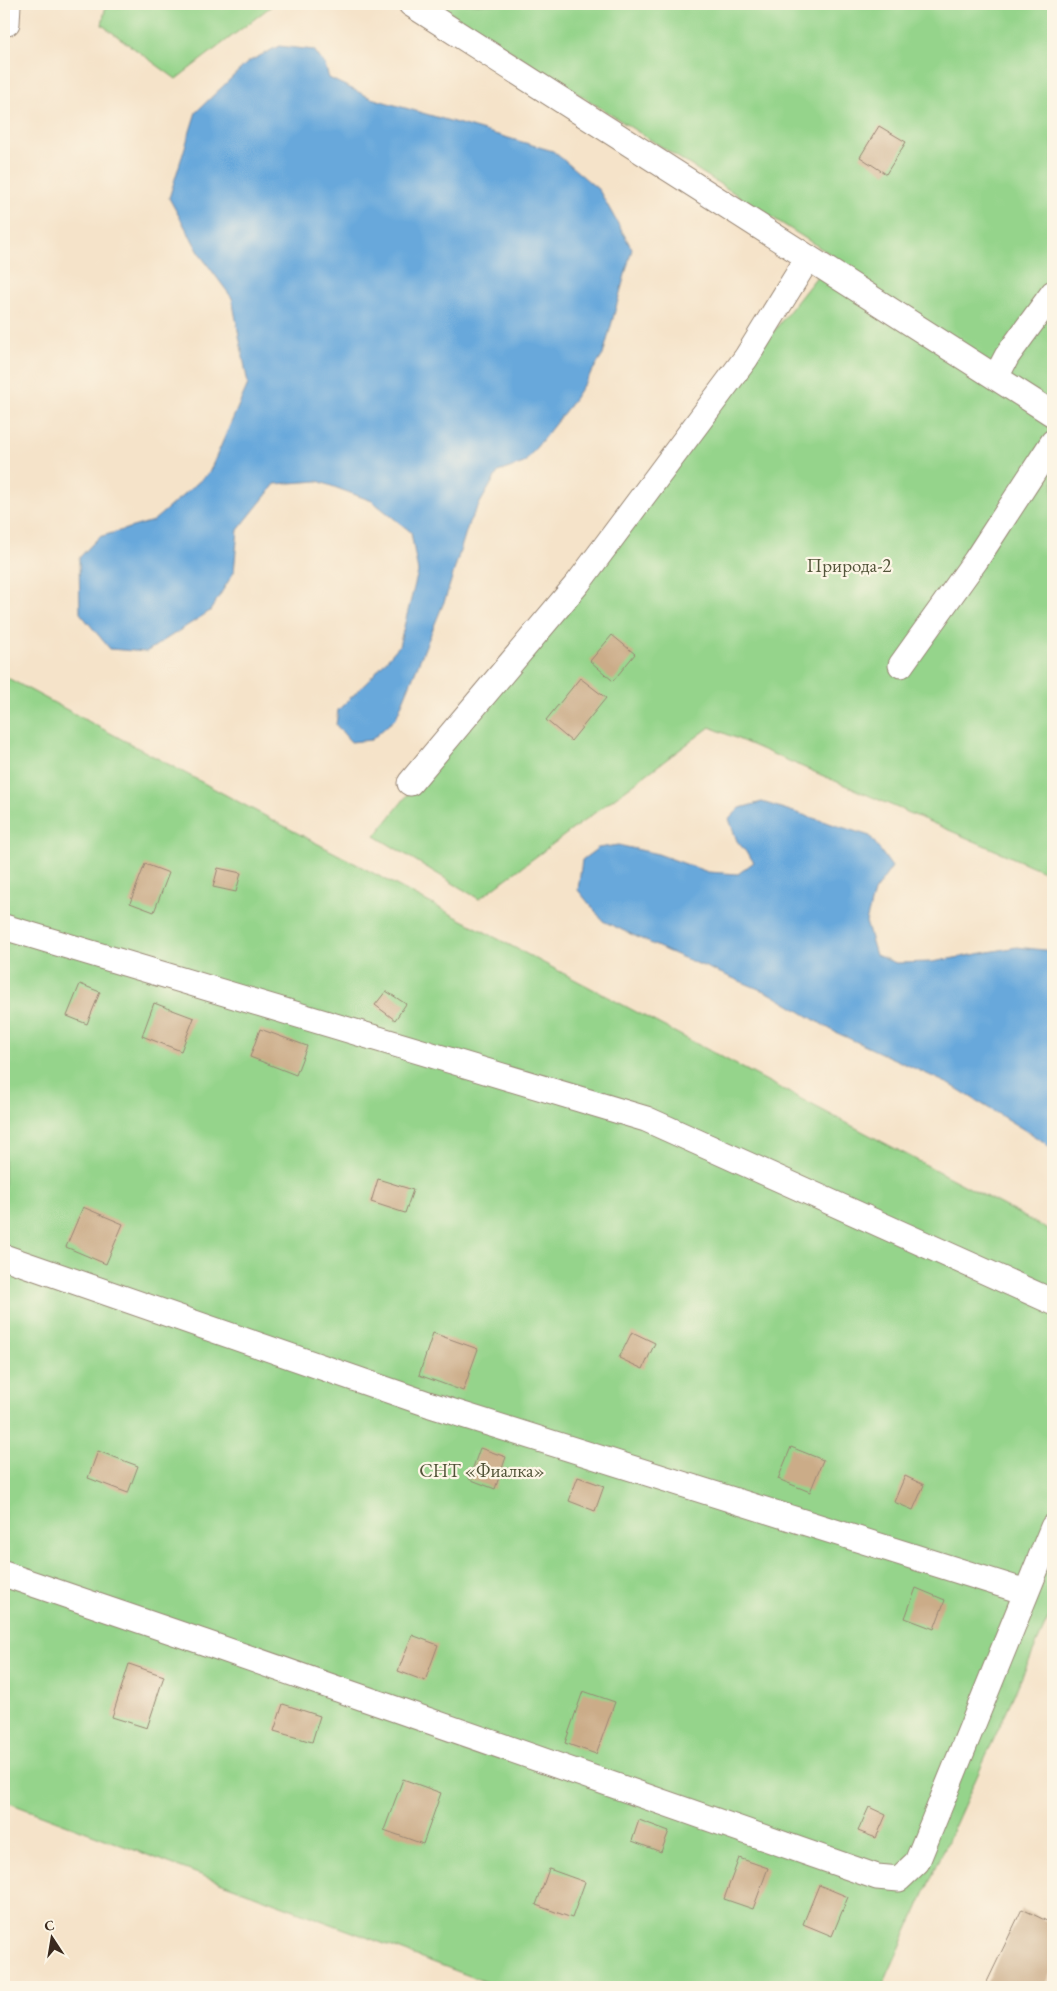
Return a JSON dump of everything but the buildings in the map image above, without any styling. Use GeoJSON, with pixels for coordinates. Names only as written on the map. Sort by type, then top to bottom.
{"type":"FeatureCollection","features":[{"type":"Feature","properties":{"kind":"street"},"geometry":{"type":"LineString","coordinates":[[411,4],[1053,414]]}},
{"type":"Feature","properties":{"kind":"street"},"geometry":{"type":"LineString","coordinates":[[410,783],[578,583],[746,358],[808,258]]}},
{"type":"Feature","properties":{"kind":"street"},"geometry":{"type":"LineString","coordinates":[[996,377],[1007,356],[1053,293]]}},
{"type":"Feature","properties":{"kind":"street"},"geometry":{"type":"LineString","coordinates":[[901,665],[976,560],[1053,442]]}},
{"type":"Feature","properties":{"kind":"street"},"geometry":{"type":"LineString","coordinates":[[4,927],[646,1119],[1053,1302]]}},
{"type":"Feature","properties":{"kind":"street"},"geometry":{"type":"LineString","coordinates":[[4,1257],[431,1405],[1026,1592]]}},
{"type":"Feature","properties":{"kind":"street"},"geometry":{"type":"LineString","coordinates":[[4,1574],[216,1646],[877,1878],[899,1879],[917,1862],[1053,1527]]}},
{"type":"Feature","properties":{"kind":"green space"},"geometry":{"type":"Polygon","coordinates":[[[106,4],[274,4],[176,79],[102,25],[106,4]]]}},
{"type":"Feature","properties":{"kind":"green space","name":"Природа-2"},"geometry":{"type":"Polygon","coordinates":[[[437,4],[1053,4],[1053,875],[710,727],[479,899],[375,836],[833,256],[437,4]]]}},
{"type":"Feature","properties":{"kind":"green space","name":"СНТ «Фиалка»"},"geometry":{"type":"Polygon","coordinates":[[[4,676],[1053,1232],[1053,1608],[882,1987],[499,1987],[4,1801],[4,676]]]}},
{"type":"Feature","properties":{"kind":"water"},"geometry":{"type":"Polygon","coordinates":[[[279,46],[314,50],[325,65],[329,78],[371,98],[553,151],[599,190],[632,249],[603,355],[570,405],[524,463],[498,472],[469,522],[446,597],[396,718],[371,740],[351,742],[336,725],[338,710],[368,681],[399,646],[418,572],[411,532],[372,501],[318,481],[275,484],[238,530],[234,572],[210,611],[146,652],[110,649],[80,613],[79,558],[99,537],[153,521],[209,473],[248,384],[232,298],[201,256],[169,198],[196,112],[248,62],[279,46]]]}},
{"type":"Feature","properties":{"kind":"water"},"geometry":{"type":"Polygon","coordinates":[[[762,802],[870,836],[892,867],[874,892],[866,922],[876,955],[896,963],[932,962],[1017,947],[1053,951],[1053,1151],[1044,1142],[951,1085],[835,1032],[771,994],[667,951],[603,921],[578,890],[582,860],[598,848],[618,845],[658,854],[708,872],[738,874],[754,862],[737,841],[729,819],[740,808],[762,802]]]}}]}
